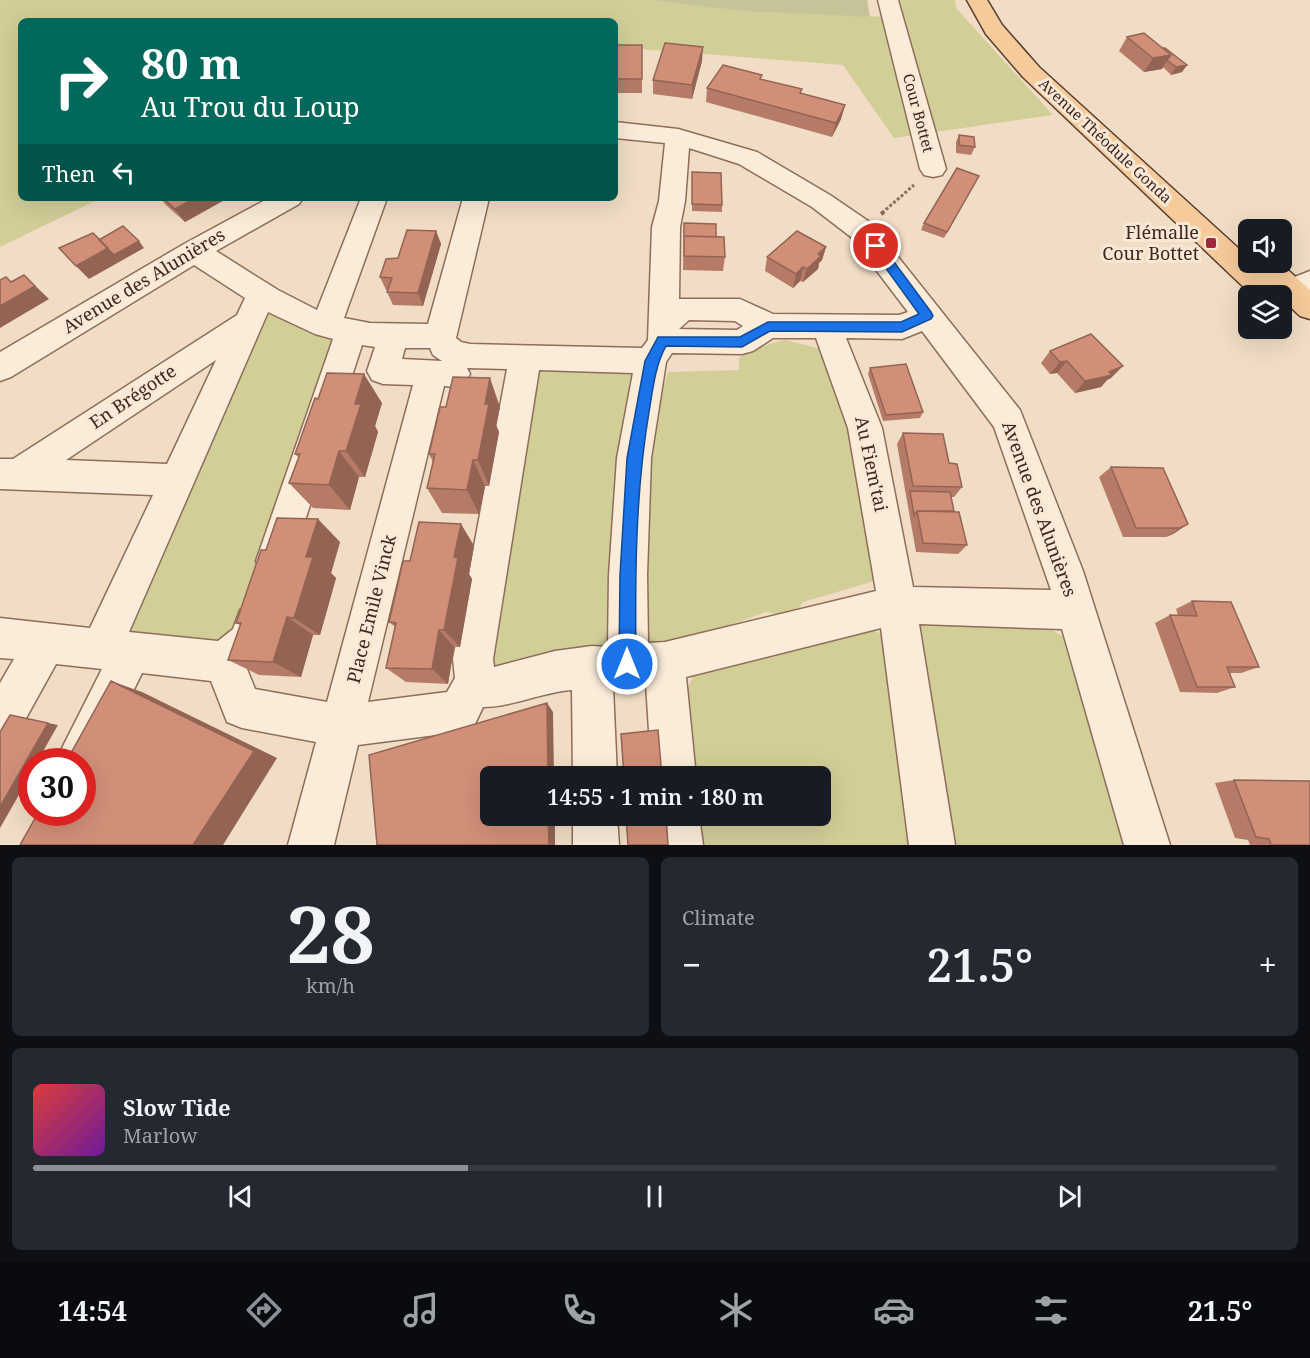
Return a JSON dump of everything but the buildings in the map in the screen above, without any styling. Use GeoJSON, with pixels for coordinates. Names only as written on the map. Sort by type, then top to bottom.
{"type":"FeatureCollection","features":[{"type":"Feature","properties":{"kind":"main road","name":"Avenue Théodule Gonda"},"geometry":{"type":"LineString","coordinates":[[977,0],[1003,42],[1031,72],[1277,285]]}},
{"type":"Feature","properties":{"kind":"main road","name":"Avenue Théodule Gonda"},"geometry":{"type":"LineString","coordinates":[[996,0],[1019,38],[1049,68],[1238,242]]}},
{"type":"Feature","properties":{"kind":"main road","name":"Avenue Théodule Gonda"},"geometry":{"type":"LineString","coordinates":[[1270,273],[1281,285]]}},
{"type":"Feature","properties":{"kind":"main road","name":"Avenue Théodule Gonda"},"geometry":{"type":"LineString","coordinates":[[1292,300],[1310,332]]}},
{"type":"Feature","properties":{"kind":"street","name":"Cour Bottet"},"geometry":{"type":"LineString","coordinates":[[888,0],[933,169]]}},
{"type":"Feature","properties":{"kind":"street","name":"Avenue des Alunières"},"geometry":{"type":"LineString","coordinates":[[618,130],[678,137],[748,158],[821,201],[861,230],[876,246],[1008,420],[1076,610],[1147,845]]}},
{"type":"Feature","properties":{"kind":"street"},"geometry":{"type":"LineString","coordinates":[[598,766],[628,664],[628,575],[634,458],[659,342],[666,227],[672,201],[678,137]]}},
{"type":"Feature","properties":{"kind":"street","name":"Avenue des Alunières"},"geometry":{"type":"LineString","coordinates":[[0,368],[194,251],[285,201]]}},
{"type":"Feature","properties":{"kind":"street"},"geometry":{"type":"LineString","coordinates":[[0,638],[224,662],[249,641],[339,329],[373,201]]}},
{"type":"Feature","properties":{"kind":"street","name":"Place Emile Vinck"},"geometry":{"type":"LineString","coordinates":[[311,845],[475,201]]}},
{"type":"Feature","properties":{"kind":"street"},"geometry":{"type":"LineString","coordinates":[[194,251],[255,308],[339,329],[394,334],[383,371],[436,355],[465,374],[470,356],[525,359],[659,342],[742,342],[768,326],[902,327],[927,316]]}},
{"type":"Feature","properties":{"kind":"street"},"geometry":{"type":"LineString","coordinates":[[81,748],[176,480],[255,308]]}},
{"type":"Feature","properties":{"kind":"street","name":"En Brégotte"},"geometry":{"type":"LineString","coordinates":[[9,474],[255,308]]}},
{"type":"Feature","properties":{"kind":"street","name":"Au Fiem'tai"},"geometry":{"type":"LineString","coordinates":[[827,328],[865,428],[897,605],[932,845]]}},
{"type":"Feature","properties":{"kind":"street"},"geometry":{"type":"LineString","coordinates":[[525,359],[473,659],[476,681],[482,687],[494,687],[555,671],[628,664],[897,605],[1076,610]]}},
{"type":"Feature","properties":{"kind":"street","name":"En Brégotte"},"geometry":{"type":"LineString","coordinates":[[9,474],[176,480]]}},
{"type":"Feature","properties":{"kind":"street"},"geometry":{"type":"LineString","coordinates":[[0,723],[45,644]]}},
{"type":"Feature","properties":{"kind":"street"},"geometry":{"type":"LineString","coordinates":[[224,662],[242,706],[341,726],[459,711],[476,681]]}},
{"type":"Feature","properties":{"kind":"street"},"geometry":{"type":"LineString","coordinates":[[628,664],[670,766]]}},
{"type":"Feature","properties":{"kind":"street"},"geometry":{"type":"LineString","coordinates":[[596,826],[596,845]]}},
{"type":"Feature","properties":{"kind":"street"},"geometry":{"type":"LineString","coordinates":[[678,826],[680,845]]}},
{"type":"Feature","properties":{"kind":"path","name":"Cour Bottet"},"geometry":{"type":"LineString","coordinates":[[861,230],[933,169]]}},
{"type":"Feature","properties":{"kind":"shaded area"},"geometry":{"type":"Polygon","coordinates":[[[0,0],[650,0],[776,12],[901,17],[899,0],[955,0],[956,8],[1053,115],[894,138],[843,65],[618,47],[618,18],[18,18],[18,201],[95,201],[0,247],[0,0]]]}},
{"type":"Feature","properties":{"kind":"shaded area"},"geometry":{"type":"Polygon","coordinates":[[[650,0],[867,0],[870,17],[746,11],[650,0]]]}},
{"type":"Feature","properties":{"kind":"shaded area"},"geometry":{"type":"Polygon","coordinates":[[[270,312],[330,336],[335,343],[230,643],[130,637],[125,625],[263,314],[270,312]]]}},
{"type":"Feature","properties":{"kind":"shaded area"},"geometry":{"type":"Polygon","coordinates":[[[786,340],[821,349],[831,361],[884,571],[871,582],[803,602],[793,617],[766,612],[676,644],[652,646],[645,641],[643,463],[668,372],[739,370],[739,358],[762,347],[786,340]]]}},
{"type":"Feature","properties":{"kind":"shaded area"},"geometry":{"type":"Polygon","coordinates":[[[534,369],[635,369],[610,643],[595,652],[499,671],[493,664],[489,647],[534,369]]]}},
{"type":"Feature","properties":{"kind":"shaded area"},"geometry":{"type":"Polygon","coordinates":[[[912,625],[1046,626],[1062,636],[1125,845],[943,845],[912,625]]]}},
{"type":"Feature","properties":{"kind":"shaded area"},"geometry":{"type":"Polygon","coordinates":[[[871,630],[880,633],[887,642],[916,845],[701,845],[698,826],[831,826],[831,766],[691,766],[682,702],[694,674],[871,630]]]}},
{"type":"Feature","properties":{"kind":"place","name":"Flémalle Cour Bottet"},"geometry":{"type":"Point","coordinates":[1211,243]}},
{"type":"Feature","properties":{"kind":"route"},"geometry":{"type":"LineString","coordinates":[[627,664],[628,575],[634,458],[651,361],[663,341],[742,342],[768,326],[902,327],[927,316],[876,246]]}}]}
